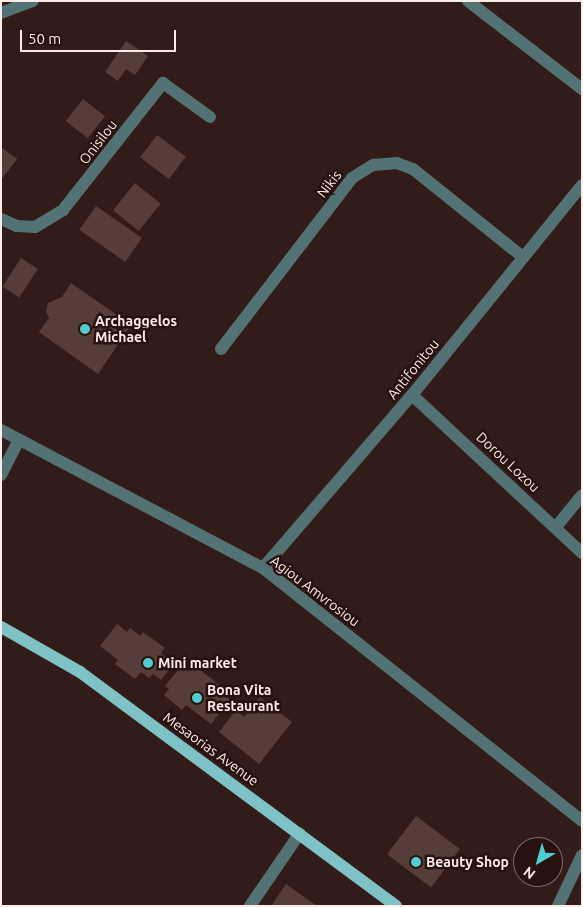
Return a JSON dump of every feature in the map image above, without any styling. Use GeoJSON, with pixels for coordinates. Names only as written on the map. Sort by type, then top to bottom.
{"type":"FeatureCollection","features":[{"type":"Feature","properties":{"kind":"main road","name":"Mesaorias Avenue"},"geometry":{"type":"LineString","coordinates":[[1,627],[80,672],[300,833],[396,906]]}},
{"type":"Feature","properties":{"kind":"street"},"geometry":{"type":"LineString","coordinates":[[1,14],[33,1]]}},
{"type":"Feature","properties":{"kind":"street"},"geometry":{"type":"LineString","coordinates":[[468,1],[582,89]]}},
{"type":"Feature","properties":{"kind":"street","name":"Onisilou"},"geometry":{"type":"LineString","coordinates":[[1,219],[17,226],[35,227],[55,217],[163,83],[210,117]]}},
{"type":"Feature","properties":{"kind":"street","name":"Nikis"},"geometry":{"type":"LineString","coordinates":[[221,349],[352,178],[373,165],[397,163],[413,170],[522,257]]}},
{"type":"Feature","properties":{"kind":"street","name":"Antifonitou"},"geometry":{"type":"LineString","coordinates":[[263,568],[412,395],[582,185]]}},
{"type":"Feature","properties":{"kind":"street","name":"Dorou Lozou"},"geometry":{"type":"LineString","coordinates":[[412,395],[582,553]]}},
{"type":"Feature","properties":{"kind":"street","name":"Agiou Amvrosiou"},"geometry":{"type":"LineString","coordinates":[[1,430],[263,568],[582,821]]}},
{"type":"Feature","properties":{"kind":"street"},"geometry":{"type":"LineString","coordinates":[[1,475],[19,440]]}},
{"type":"Feature","properties":{"kind":"street"},"geometry":{"type":"LineString","coordinates":[[556,527],[582,495]]}},
{"type":"Feature","properties":{"kind":"street"},"geometry":{"type":"LineString","coordinates":[[250,906],[300,833]]}},
{"type":"Feature","properties":{"kind":"street"},"geometry":{"type":"LineString","coordinates":[[558,906],[582,856]]}},
{"type":"Feature","properties":{"kind":"building"},"geometry":{"type":"Polygon","coordinates":[[[126,41],[148,56],[135,75],[126,69],[118,81],[105,72],[126,41]]]}},
{"type":"Feature","properties":{"kind":"building"},"geometry":{"type":"Polygon","coordinates":[[[83,99],[105,116],[88,138],[66,121],[83,99]]]}},
{"type":"Feature","properties":{"kind":"building"},"geometry":{"type":"Polygon","coordinates":[[[157,135],[186,157],[169,179],[140,157],[157,135]]]}},
{"type":"Feature","properties":{"kind":"building"},"geometry":{"type":"Polygon","coordinates":[[[1,147],[17,159],[1,180],[1,147]]]}},
{"type":"Feature","properties":{"kind":"building"},"geometry":{"type":"Polygon","coordinates":[[[135,183],[161,204],[139,231],[113,210],[135,183]]]}},
{"type":"Feature","properties":{"kind":"building"},"geometry":{"type":"Polygon","coordinates":[[[96,206],[142,238],[125,262],[79,230],[96,206]]]}},
{"type":"Feature","properties":{"kind":"building"},"geometry":{"type":"Polygon","coordinates":[[[21,258],[38,269],[19,297],[2,287],[21,258]]]}},
{"type":"Feature","properties":{"kind":"building","name":"Archaggelos Michael"},"geometry":{"type":"Polygon","coordinates":[[[71,283],[131,325],[98,374],[39,332],[49,318],[46,311],[48,303],[62,297],[71,283]]]}},
{"type":"Feature","properties":{"kind":"building"},"geometry":{"type":"Polygon","coordinates":[[[117,624],[127,632],[130,628],[140,636],[143,632],[165,648],[161,653],[174,664],[161,680],[153,674],[149,678],[141,672],[135,679],[115,664],[118,660],[100,646],[117,624]]]}},
{"type":"Feature","properties":{"kind":"building"},"geometry":{"type":"Polygon","coordinates":[[[182,665],[190,671],[195,666],[222,687],[220,691],[230,699],[211,724],[186,705],[182,710],[164,695],[169,689],[165,686],[182,665]]]}},
{"type":"Feature","properties":{"kind":"building"},"geometry":{"type":"Polygon","coordinates":[[[260,697],[292,722],[259,764],[219,732],[236,710],[244,717],[260,697]]]}},
{"type":"Feature","properties":{"kind":"building"},"geometry":{"type":"Polygon","coordinates":[[[416,816],[460,849],[431,887],[387,854],[416,816]]]}},
{"type":"Feature","properties":{"kind":"building"},"geometry":{"type":"Polygon","coordinates":[[[286,884],[317,906],[271,906],[286,884]]]}},
{"type":"Feature","properties":{"kind":"place","name":"Archaggelos Michael"},"geometry":{"type":"Point","coordinates":[85,329]}},
{"type":"Feature","properties":{"kind":"place","name":"Mini market"},"geometry":{"type":"Point","coordinates":[148,663]}},
{"type":"Feature","properties":{"kind":"place","name":"Bona Vita Restaurant"},"geometry":{"type":"Point","coordinates":[197,698]}},
{"type":"Feature","properties":{"kind":"place","name":"Beauty Shop"},"geometry":{"type":"Point","coordinates":[416,862]}}]}
